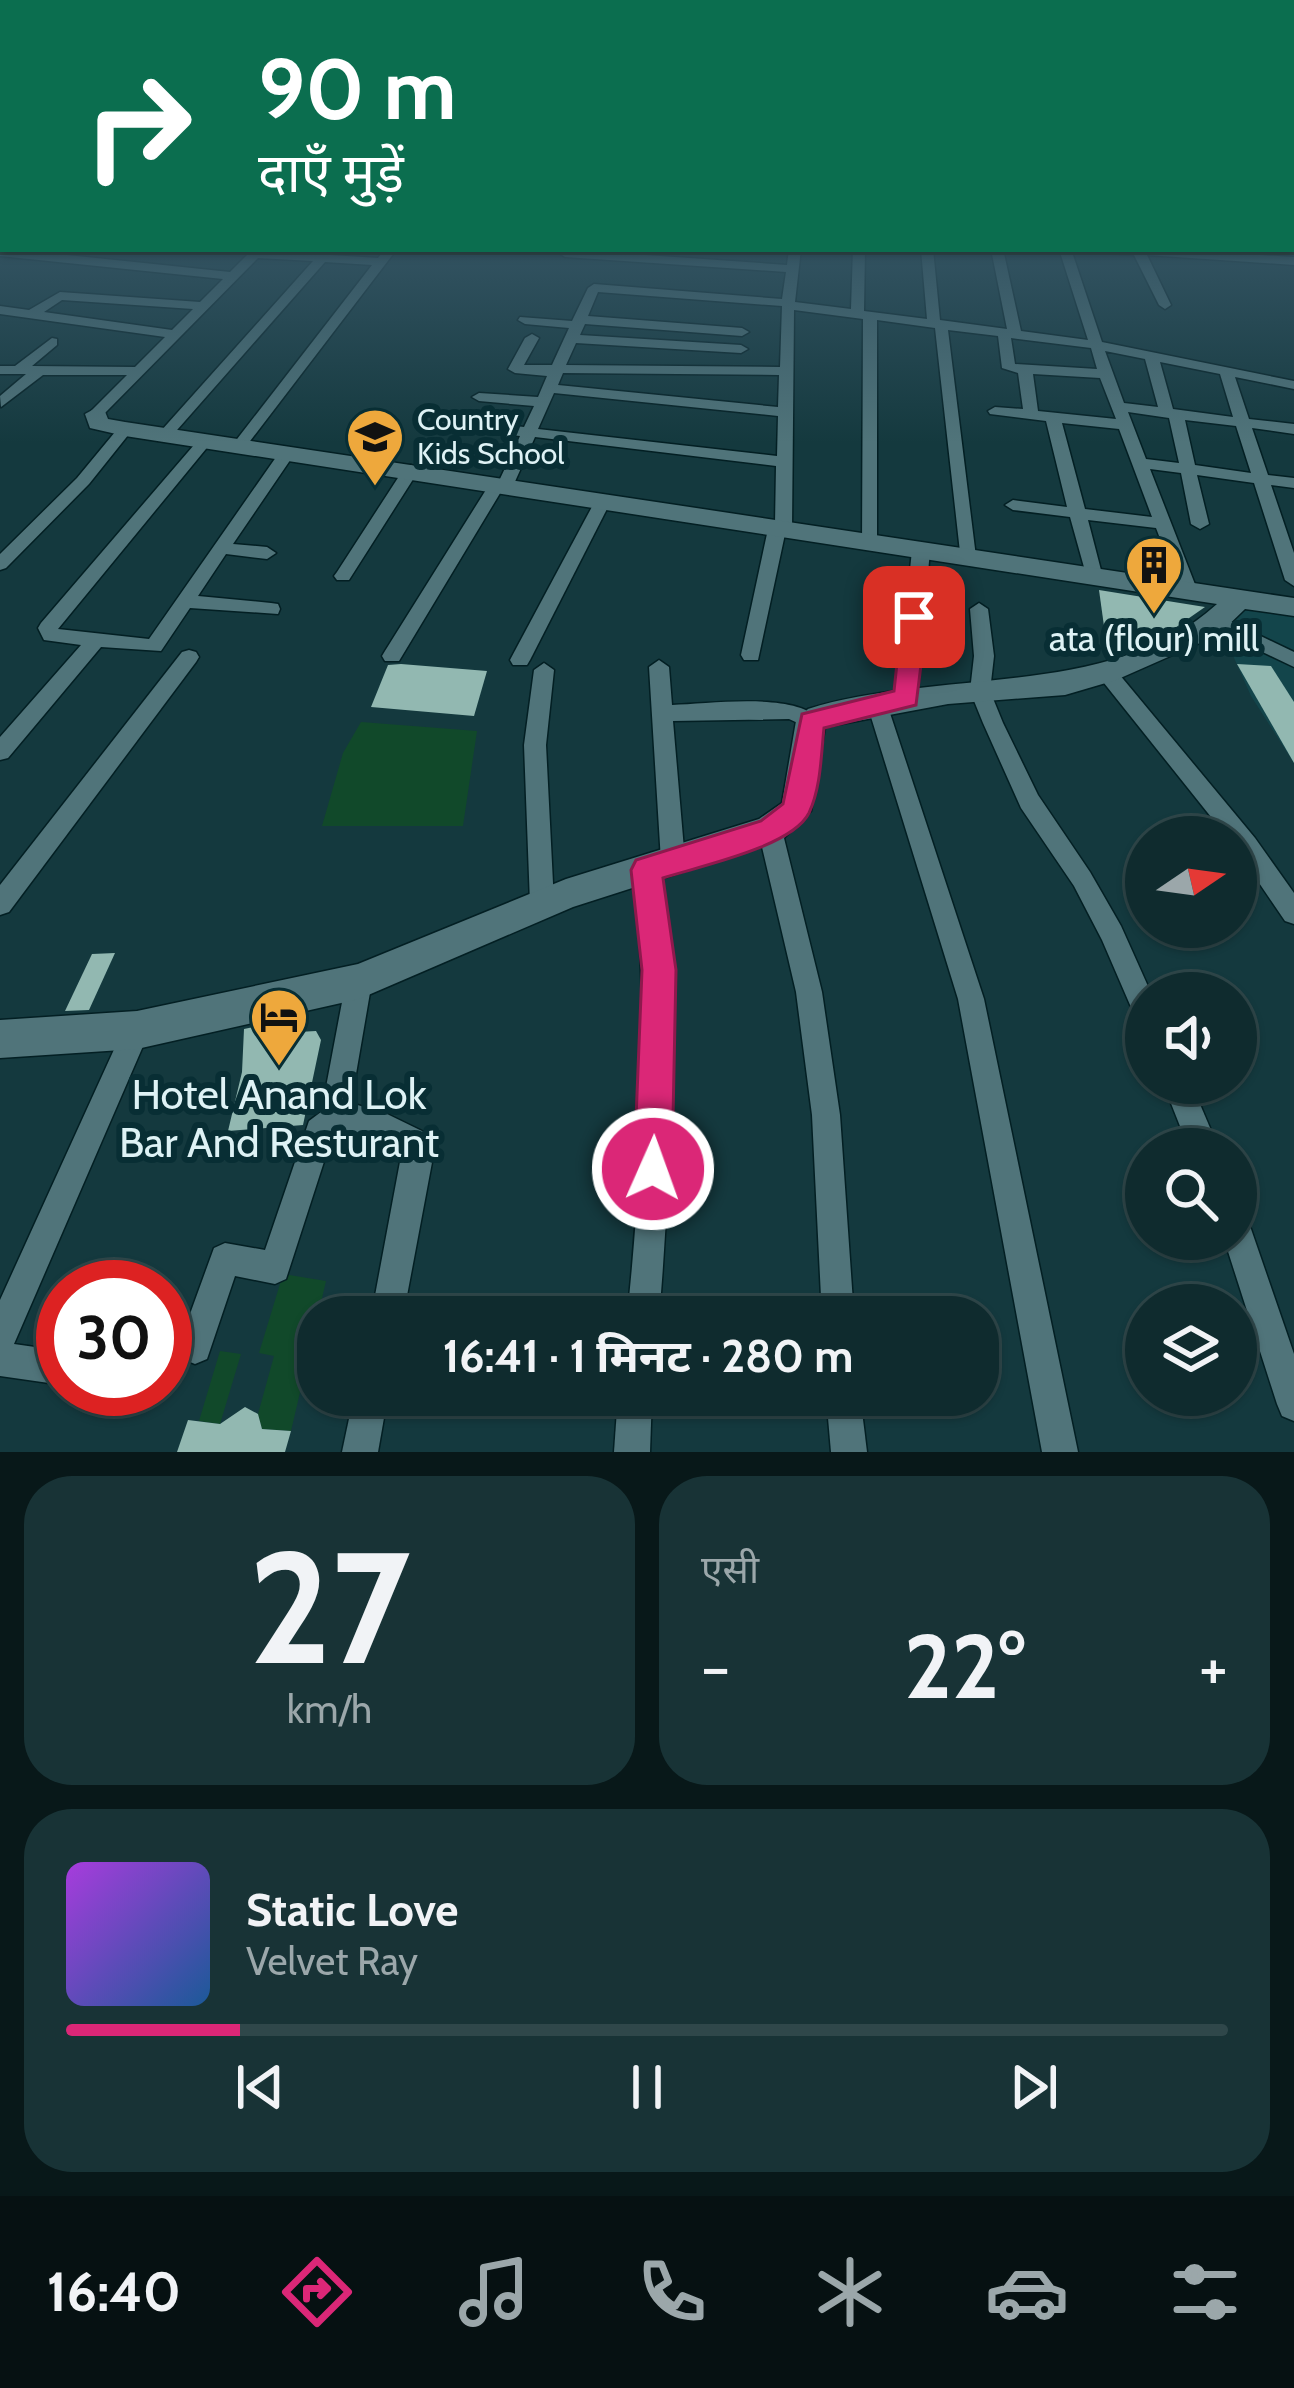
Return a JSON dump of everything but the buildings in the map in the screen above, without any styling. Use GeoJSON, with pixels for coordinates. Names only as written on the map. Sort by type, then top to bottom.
{"type":"FeatureCollection","features":[{"type":"Feature","properties":{"kind":"street"},"geometry":{"type":"LineString","coordinates":[[30,315],[41,308]]}},
{"type":"Feature","properties":{"kind":"street"},"geometry":{"type":"LineString","coordinates":[[201,308],[96,414],[98,424],[1189,592],[1226,611],[1294,660]]}},
{"type":"Feature","properties":{"kind":"street"},"geometry":{"type":"LineString","coordinates":[[165,435],[278,308]]}},
{"type":"Feature","properties":{"kind":"street"},"geometry":{"type":"LineString","coordinates":[[239,446],[346,308]]}},
{"type":"Feature","properties":{"kind":"street"},"geometry":{"type":"LineString","coordinates":[[392,656],[501,486],[584,308]]}},
{"type":"Feature","properties":{"kind":"street"},"geometry":{"type":"LineString","coordinates":[[752,655],[780,529],[788,308]]}},
{"type":"Feature","properties":{"kind":"street"},"geometry":{"type":"LineString","coordinates":[[816,308],[1098,345],[1294,385]]}},
{"type":"Feature","properties":{"kind":"street"},"geometry":{"type":"LineString","coordinates":[[863,308],[868,542]]}},
{"type":"Feature","properties":{"kind":"street"},"geometry":{"type":"LineString","coordinates":[[936,308],[967,556]]}},
{"type":"Feature","properties":{"kind":"street"},"geometry":{"type":"LineString","coordinates":[[1006,308],[1010,368],[1106,374]]}},
{"type":"Feature","properties":{"kind":"street"},"geometry":{"type":"LineString","coordinates":[[1085,308],[1189,592]]}},
{"type":"Feature","properties":{"kind":"street"},"geometry":{"type":"LineString","coordinates":[[0,310],[176,334]]}},
{"type":"Feature","properties":{"kind":"street"},"geometry":{"type":"LineString","coordinates":[[525,320],[741,350]]}},
{"type":"Feature","properties":{"kind":"street"},"geometry":{"type":"LineString","coordinates":[[574,327],[742,332]]}},
{"type":"Feature","properties":{"kind":"street"},"geometry":{"type":"LineString","coordinates":[[532,338],[515,368],[550,382],[786,412]]}},
{"type":"Feature","properties":{"kind":"street"},"geometry":{"type":"LineString","coordinates":[[20,370],[52,342]]}},
{"type":"Feature","properties":{"kind":"street"},"geometry":{"type":"LineString","coordinates":[[1151,356],[1172,414],[1200,524]]}},
{"type":"Feature","properties":{"kind":"street"},"geometry":{"type":"LineString","coordinates":[[1025,369],[1031,415]]}},
{"type":"Feature","properties":{"kind":"street"},"geometry":{"type":"LineString","coordinates":[[0,370],[139,371]]}},
{"type":"Feature","properties":{"kind":"street"},"geometry":{"type":"LineString","coordinates":[[1,404],[40,370]]}},
{"type":"Feature","properties":{"kind":"street"},"geometry":{"type":"LineString","coordinates":[[479,397],[550,382],[788,371]]}},
{"type":"Feature","properties":{"kind":"street"},"geometry":{"type":"LineString","coordinates":[[1226,371],[1294,580]]}},
{"type":"Feature","properties":{"kind":"street"},"geometry":{"type":"LineString","coordinates":[[1120,407],[1294,429]]}},
{"type":"Feature","properties":{"kind":"street"},"geometry":{"type":"LineString","coordinates":[[994,411],[1127,425]]}},
{"type":"Feature","properties":{"kind":"street"},"geometry":{"type":"LineString","coordinates":[[1053,417],[1093,574]]}},
{"type":"Feature","properties":{"kind":"street"},"geometry":{"type":"LineString","coordinates":[[467,425],[786,462]]}},
{"type":"Feature","properties":{"kind":"street"},"geometry":{"type":"LineString","coordinates":[[0,564],[82,481],[125,429]]}},
{"type":"Feature","properties":{"kind":"street"},"geometry":{"type":"LineString","coordinates":[[205,441],[48,628],[51,635],[154,646],[287,453]]}},
{"type":"Feature","properties":{"kind":"street"},"geometry":{"type":"LineString","coordinates":[[1141,463],[1294,483]]}},
{"type":"Feature","properties":{"kind":"street"},"geometry":{"type":"LineString","coordinates":[[343,576],[411,470]]}},
{"type":"Feature","properties":{"kind":"street"},"geometry":{"type":"LineString","coordinates":[[520,660],[602,502]]}},
{"type":"Feature","properties":{"kind":"street"},"geometry":{"type":"LineString","coordinates":[[1013,505],[1163,524]]}},
{"type":"Feature","properties":{"kind":"street"},"geometry":{"type":"LineString","coordinates":[[219,548],[267,553]]}},
{"type":"Feature","properties":{"kind":"street"},"geometry":{"type":"LineString","coordinates":[[921,550],[892,701],[971,999],[1060,1452]]}},
{"type":"Feature","properties":{"kind":"street"},"geometry":{"type":"LineString","coordinates":[[184,601],[271,609]]}},
{"type":"Feature","properties":{"kind":"street"},"geometry":{"type":"LineString","coordinates":[[661,712],[792,711],[812,721],[892,701],[1065,685],[1107,673],[1226,611],[1294,608]]}},
{"type":"Feature","properties":{"kind":"street"},"geometry":{"type":"LineString","coordinates":[[980,609],[984,656],[980,691],[1013,770],[1082,879],[1127,972]]}},
{"type":"Feature","properties":{"kind":"street"},"geometry":{"type":"LineString","coordinates":[[0,752],[97,639]]}},
{"type":"Feature","properties":{"kind":"street"},"geometry":{"type":"LineString","coordinates":[[0,904],[189,657]]}},
{"type":"Feature","properties":{"kind":"street"},"geometry":{"type":"LineString","coordinates":[[645,1296],[659,970],[659,667]]}},
{"type":"Feature","properties":{"kind":"street"},"geometry":{"type":"LineString","coordinates":[[542,903],[535,745],[544,670]]}},
{"type":"Feature","properties":{"kind":"street"},"geometry":{"type":"LineString","coordinates":[[1107,673],[1247,845],[1294,913]]}},
{"type":"Feature","properties":{"kind":"street"},"geometry":{"type":"LineString","coordinates":[[0,1039],[137,1030],[359,981],[542,903],[770,830],[795,812],[812,721]]}},
{"type":"Feature","properties":{"kind":"street"},"geometry":{"type":"LineString","coordinates":[[770,830],[809,992],[818,1054],[837,1296]]}},
{"type":"Feature","properties":{"kind":"street"},"geometry":{"type":"LineString","coordinates":[[341,1115],[338,1103],[359,981]]}},
{"type":"Feature","properties":{"kind":"street"},"geometry":{"type":"LineString","coordinates":[[0,1337],[137,1030]]}},
{"type":"Feature","properties":{"kind":"street"},"geometry":{"type":"LineString","coordinates":[[194,1347],[225,1259],[275,1268],[319,1131],[341,1115],[376,1121],[414,1142],[418,1156],[391,1296]]}},
{"type":"Feature","properties":{"kind":"street"},"geometry":{"type":"LineString","coordinates":[[1246,1260],[1294,1404]]}},
{"type":"Feature","properties":{"kind":"street"},"geometry":{"type":"LineString","coordinates":[[0,1359],[36,1364]]}},
{"type":"Feature","properties":{"kind":"street"},"geometry":{"type":"LineString","coordinates":[[360,1452],[367,1416]]}},
{"type":"Feature","properties":{"kind":"street"},"geometry":{"type":"LineString","coordinates":[[632,1452],[634,1416]]}},
{"type":"Feature","properties":{"kind":"street"},"geometry":{"type":"LineString","coordinates":[[846,1416],[849,1452]]}},
{"type":"Feature","properties":{"kind":"shaded area"},"geometry":{"type":"Polygon","coordinates":[[[1239,609],[1294,615],[1294,763],[1251,696],[1231,651],[1215,632],[1235,624],[1230,619],[1239,609]]]}},
{"type":"Feature","properties":{"kind":"green space"},"geometry":{"type":"Polygon","coordinates":[[[361,722],[477,731],[463,826],[322,826],[343,753],[361,722]]]}},
{"type":"Feature","properties":{"kind":"green space"},"geometry":{"type":"Polygon","coordinates":[[[283,1274],[326,1281],[322,1296],[297,1296],[297,1405],[291,1431],[262,1429],[258,1414],[274,1356],[259,1353],[283,1274]]]}},
{"type":"Feature","properties":{"kind":"green space"},"geometry":{"type":"Polygon","coordinates":[[[220,1351],[241,1354],[220,1424],[199,1421],[220,1351]]]}},
{"type":"Feature","properties":{"kind":"place","name":"Country Kids School"},"geometry":{"type":"Point","coordinates":[375,488]}},
{"type":"Feature","properties":{"kind":"place","name":"ata (flour) mill"},"geometry":{"type":"Point","coordinates":[1154,616]}},
{"type":"Feature","properties":{"kind":"place","name":"Hotel Anand Lok Bar And Resturant"},"geometry":{"type":"Point","coordinates":[279,1068]}},
{"type":"Feature","properties":{"kind":"route"},"geometry":{"type":"LineString","coordinates":[[653,1169],[659,970],[647,870],[770,830],[795,812],[812,721],[907,698],[914,617]]}}]}
